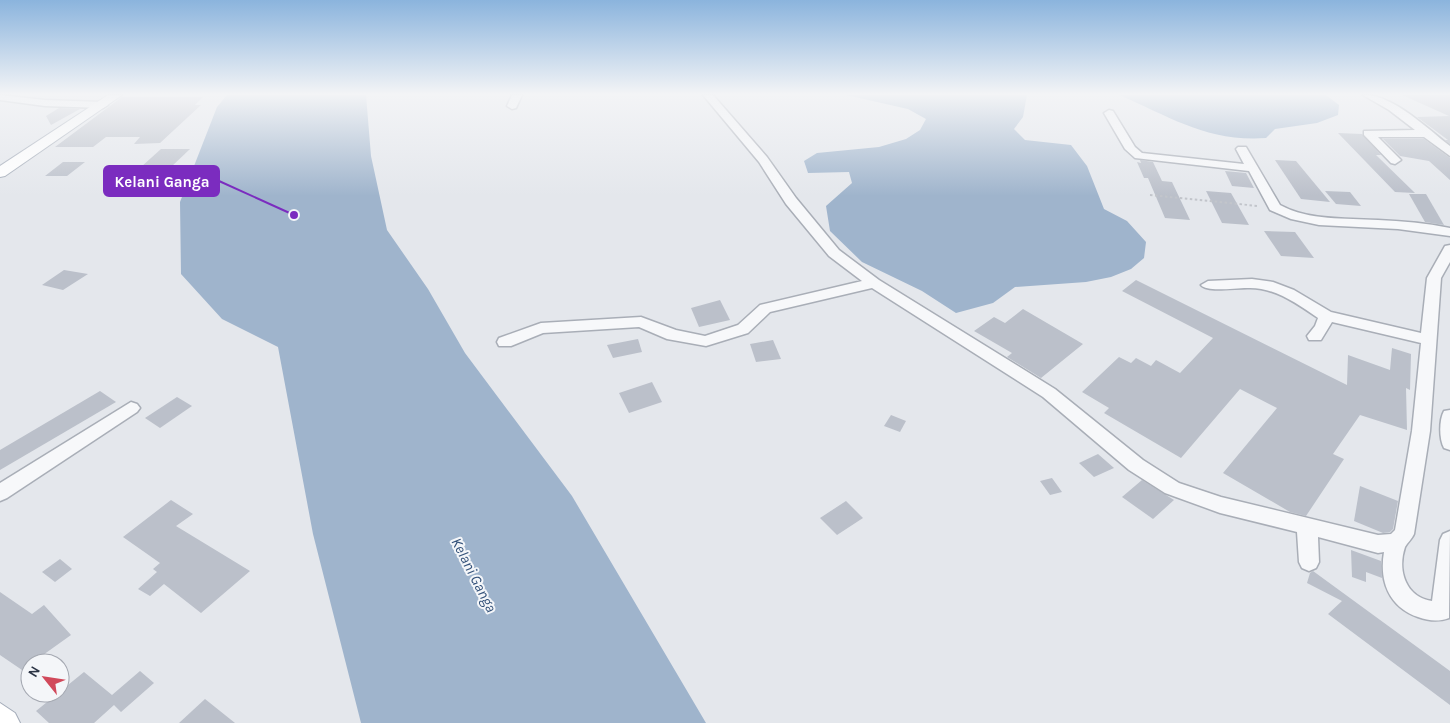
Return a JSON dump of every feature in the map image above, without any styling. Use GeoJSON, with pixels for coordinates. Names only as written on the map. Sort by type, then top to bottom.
{"type":"FeatureCollection","features":[{"type":"Feature","properties":{"kind":"main road"},"geometry":{"type":"LineString","coordinates":[[0,163],[57,129]]}},
{"type":"Feature","properties":{"kind":"main road"},"geometry":{"type":"LineString","coordinates":[[0,173],[64,129]]}},
{"type":"Feature","properties":{"kind":"main road"},"geometry":{"type":"LineString","coordinates":[[0,718],[5,723]]}},
{"type":"Feature","properties":{"kind":"street"},"geometry":{"type":"LineString","coordinates":[[737,129],[763,160],[791,201],[834,253],[874,283],[1049,393],[1136,465],[1172,488],[1220,505],[1378,544],[1396,542],[1404,534],[1421,431],[1434,278],[1450,249]]}},
{"type":"Feature","properties":{"kind":"street"},"geometry":{"type":"LineString","coordinates":[[1120,129],[1131,149],[1139,156],[1252,168]]}},
{"type":"Feature","properties":{"kind":"street"},"geometry":{"type":"LineString","coordinates":[[1420,129],[1450,152]]}},
{"type":"Feature","properties":{"kind":"street"},"geometry":{"type":"LineString","coordinates":[[1395,160],[1368,134],[1427,134]]}},
{"type":"Feature","properties":{"kind":"street"},"geometry":{"type":"LineString","coordinates":[[1242,149],[1275,207],[1287,214],[1309,219],[1402,225],[1450,232]]}},
{"type":"Feature","properties":{"kind":"street"},"geometry":{"type":"LineString","coordinates":[[505,342],[541,328],[641,322],[673,335],[706,341],[743,329],[765,308],[874,283]]}},
{"type":"Feature","properties":{"kind":"street"},"geometry":{"type":"LineString","coordinates":[[1208,285],[1252,283],[1273,286],[1289,293],[1326,316],[1428,340]]}},
{"type":"Feature","properties":{"kind":"street"},"geometry":{"type":"LineString","coordinates":[[1315,336],[1322,328],[1326,316]]}},
{"type":"Feature","properties":{"kind":"street"},"geometry":{"type":"LineString","coordinates":[[0,493],[131,408]]}},
{"type":"Feature","properties":{"kind":"street"},"geometry":{"type":"LineString","coordinates":[[1450,419],[1450,443]]}},
{"type":"Feature","properties":{"kind":"street"},"geometry":{"type":"LineString","coordinates":[[1307,528],[1309,562]]}},
{"type":"Feature","properties":{"kind":"street"},"geometry":{"type":"LineString","coordinates":[[1396,542],[1394,581],[1411,604],[1430,612],[1441,611],[1446,584],[1450,540]]}},
{"type":"Feature","properties":{"kind":"path"},"geometry":{"type":"LineString","coordinates":[[1150,195],[1275,207]]}},
{"type":"Feature","properties":{"kind":"water"},"geometry":{"type":"Polygon","coordinates":[[[209,129],[369,129],[371,156],[387,230],[428,289],[465,353],[572,496],[706,723],[361,723],[313,534],[278,347],[222,319],[181,274],[180,202],[209,129]]]}},
{"type":"Feature","properties":{"kind":"water"},"geometry":{"type":"Polygon","coordinates":[[[1014,129],[1025,140],[1071,145],[1087,166],[1104,209],[1127,221],[1146,242],[1144,258],[1131,269],[1111,277],[1086,282],[1015,287],[993,303],[956,313],[922,291],[862,262],[830,231],[826,206],[852,183],[849,172],[808,173],[804,161],[817,153],[879,147],[906,139],[920,130],[1014,129]]]}},
{"type":"Feature","properties":{"kind":"water"},"geometry":{"type":"Polygon","coordinates":[[[1198,129],[1277,129],[1266,138],[1225,136],[1198,129]]]}},
{"type":"Feature","properties":{"kind":"building"},"geometry":{"type":"Polygon","coordinates":[[[79,129],[175,129],[160,143],[134,144],[140,137],[106,137],[93,147],[55,147],[79,129]]]}},
{"type":"Feature","properties":{"kind":"building"},"geometry":{"type":"Polygon","coordinates":[[[1433,129],[1450,129],[1450,144],[1445,140],[1448,140],[1433,129]]]}},
{"type":"Feature","properties":{"kind":"building"},"geometry":{"type":"Polygon","coordinates":[[[1338,133],[1362,134],[1381,155],[1376,155],[1415,193],[1395,192],[1338,133]]]}},
{"type":"Feature","properties":{"kind":"building"},"geometry":{"type":"Polygon","coordinates":[[[1383,139],[1424,139],[1450,158],[1450,180],[1429,161],[1400,156],[1383,139]]]}},
{"type":"Feature","properties":{"kind":"building"},"geometry":{"type":"Polygon","coordinates":[[[161,149],[190,149],[152,185],[121,185],[161,149]]]}},
{"type":"Feature","properties":{"kind":"building"},"geometry":{"type":"Polygon","coordinates":[[[1140,160],[1153,162],[1162,181],[1172,182],[1190,220],[1165,218],[1148,178],[1144,178],[1137,162],[1141,163],[1140,160]]]}},
{"type":"Feature","properties":{"kind":"building"},"geometry":{"type":"Polygon","coordinates":[[[1275,160],[1296,161],[1330,202],[1301,199],[1275,160]]]}},
{"type":"Feature","properties":{"kind":"building"},"geometry":{"type":"Polygon","coordinates":[[[63,162],[85,162],[67,176],[45,176],[63,162]]]}},
{"type":"Feature","properties":{"kind":"building"},"geometry":{"type":"Polygon","coordinates":[[[1225,171],[1246,173],[1254,188],[1232,186],[1225,171]]]}},
{"type":"Feature","properties":{"kind":"building"},"geometry":{"type":"Polygon","coordinates":[[[1206,191],[1231,193],[1249,225],[1222,223],[1206,191]]]}},
{"type":"Feature","properties":{"kind":"building"},"geometry":{"type":"Polygon","coordinates":[[[1325,191],[1350,192],[1361,206],[1336,204],[1325,191]]]}},
{"type":"Feature","properties":{"kind":"building"},"geometry":{"type":"Polygon","coordinates":[[[1409,194],[1426,194],[1444,225],[1425,222],[1409,194]]]}},
{"type":"Feature","properties":{"kind":"building"},"geometry":{"type":"Polygon","coordinates":[[[1264,231],[1295,232],[1314,258],[1281,256],[1264,231]]]}},
{"type":"Feature","properties":{"kind":"building"},"geometry":{"type":"Polygon","coordinates":[[[64,270],[88,274],[63,290],[42,285],[64,270]]]}},
{"type":"Feature","properties":{"kind":"building"},"geometry":{"type":"Polygon","coordinates":[[[1136,280],[1347,385],[1348,355],[1390,370],[1392,348],[1411,354],[1410,390],[1406,388],[1407,430],[1360,415],[1333,454],[1344,459],[1306,516],[1290,512],[1223,473],[1277,408],[1240,389],[1181,458],[1104,413],[1109,408],[1082,392],[1119,357],[1131,363],[1136,358],[1151,366],[1156,360],[1180,373],[1213,338],[1122,291],[1136,280]]]}},
{"type":"Feature","properties":{"kind":"building"},"geometry":{"type":"Polygon","coordinates":[[[720,300],[730,320],[699,327],[691,308],[720,300]]]}},
{"type":"Feature","properties":{"kind":"building"},"geometry":{"type":"Polygon","coordinates":[[[1023,309],[1083,344],[1041,378],[1007,357],[1012,353],[974,331],[994,317],[1005,323],[1023,309]]]}},
{"type":"Feature","properties":{"kind":"building"},"geometry":{"type":"Polygon","coordinates":[[[638,339],[642,352],[613,358],[607,345],[638,339]]]}},
{"type":"Feature","properties":{"kind":"building"},"geometry":{"type":"Polygon","coordinates":[[[773,340],[781,359],[756,362],[750,344],[773,340]]]}},
{"type":"Feature","properties":{"kind":"building"},"geometry":{"type":"Polygon","coordinates":[[[652,382],[662,402],[629,413],[619,393],[652,382]]]}},
{"type":"Feature","properties":{"kind":"building"},"geometry":{"type":"Polygon","coordinates":[[[100,391],[116,402],[0,470],[0,450],[100,391]]]}},
{"type":"Feature","properties":{"kind":"building"},"geometry":{"type":"Polygon","coordinates":[[[177,397],[192,406],[160,428],[145,418],[177,397]]]}},
{"type":"Feature","properties":{"kind":"building"},"geometry":{"type":"Polygon","coordinates":[[[891,415],[906,421],[900,432],[884,426],[891,415]]]}},
{"type":"Feature","properties":{"kind":"building"},"geometry":{"type":"Polygon","coordinates":[[[1098,454],[1114,468],[1094,477],[1079,463],[1098,454]]]}},
{"type":"Feature","properties":{"kind":"building"},"geometry":{"type":"Polygon","coordinates":[[[1052,478],[1062,492],[1050,495],[1040,481],[1052,478]]]}},
{"type":"Feature","properties":{"kind":"building"},"geometry":{"type":"Polygon","coordinates":[[[1142,480],[1174,500],[1153,519],[1122,497],[1142,480]]]}},
{"type":"Feature","properties":{"kind":"building"},"geometry":{"type":"Polygon","coordinates":[[[1360,486],[1398,501],[1393,529],[1390,532],[1383,533],[1354,521],[1360,486]]]}},
{"type":"Feature","properties":{"kind":"building"},"geometry":{"type":"Polygon","coordinates":[[[171,500],[193,514],[176,526],[250,571],[201,613],[164,584],[150,596],[138,589],[157,572],[153,569],[160,563],[123,537],[171,500]]]}},
{"type":"Feature","properties":{"kind":"building"},"geometry":{"type":"Polygon","coordinates":[[[846,501],[863,518],[837,535],[820,518],[846,501]]]}},
{"type":"Feature","properties":{"kind":"building"},"geometry":{"type":"Polygon","coordinates":[[[1351,550],[1381,561],[1382,578],[1366,572],[1366,582],[1352,577],[1351,550]]]}},
{"type":"Feature","properties":{"kind":"building"},"geometry":{"type":"Polygon","coordinates":[[[60,559],[72,569],[55,582],[42,572],[60,559]]]}},
{"type":"Feature","properties":{"kind":"building"},"geometry":{"type":"Polygon","coordinates":[[[1313,571],[1450,671],[1450,705],[1328,614],[1342,601],[1307,583],[1310,573],[1313,571]]]}},
{"type":"Feature","properties":{"kind":"building"},"geometry":{"type":"Polygon","coordinates":[[[0,592],[32,614],[44,605],[71,635],[46,653],[20,653],[20,669],[0,655],[0,592]]]}},
{"type":"Feature","properties":{"kind":"building"},"geometry":{"type":"Polygon","coordinates":[[[140,671],[154,683],[121,712],[114,705],[94,723],[49,723],[36,711],[46,703],[70,703],[70,683],[84,672],[112,695],[140,671]]]}},
{"type":"Feature","properties":{"kind":"building"},"geometry":{"type":"Polygon","coordinates":[[[205,699],[235,723],[179,723],[205,699]]]}},
{"type":"Feature","properties":{"kind":"place","name":"Kelani Ganga"},"geometry":{"type":"Point","coordinates":[294,215]}}]}
